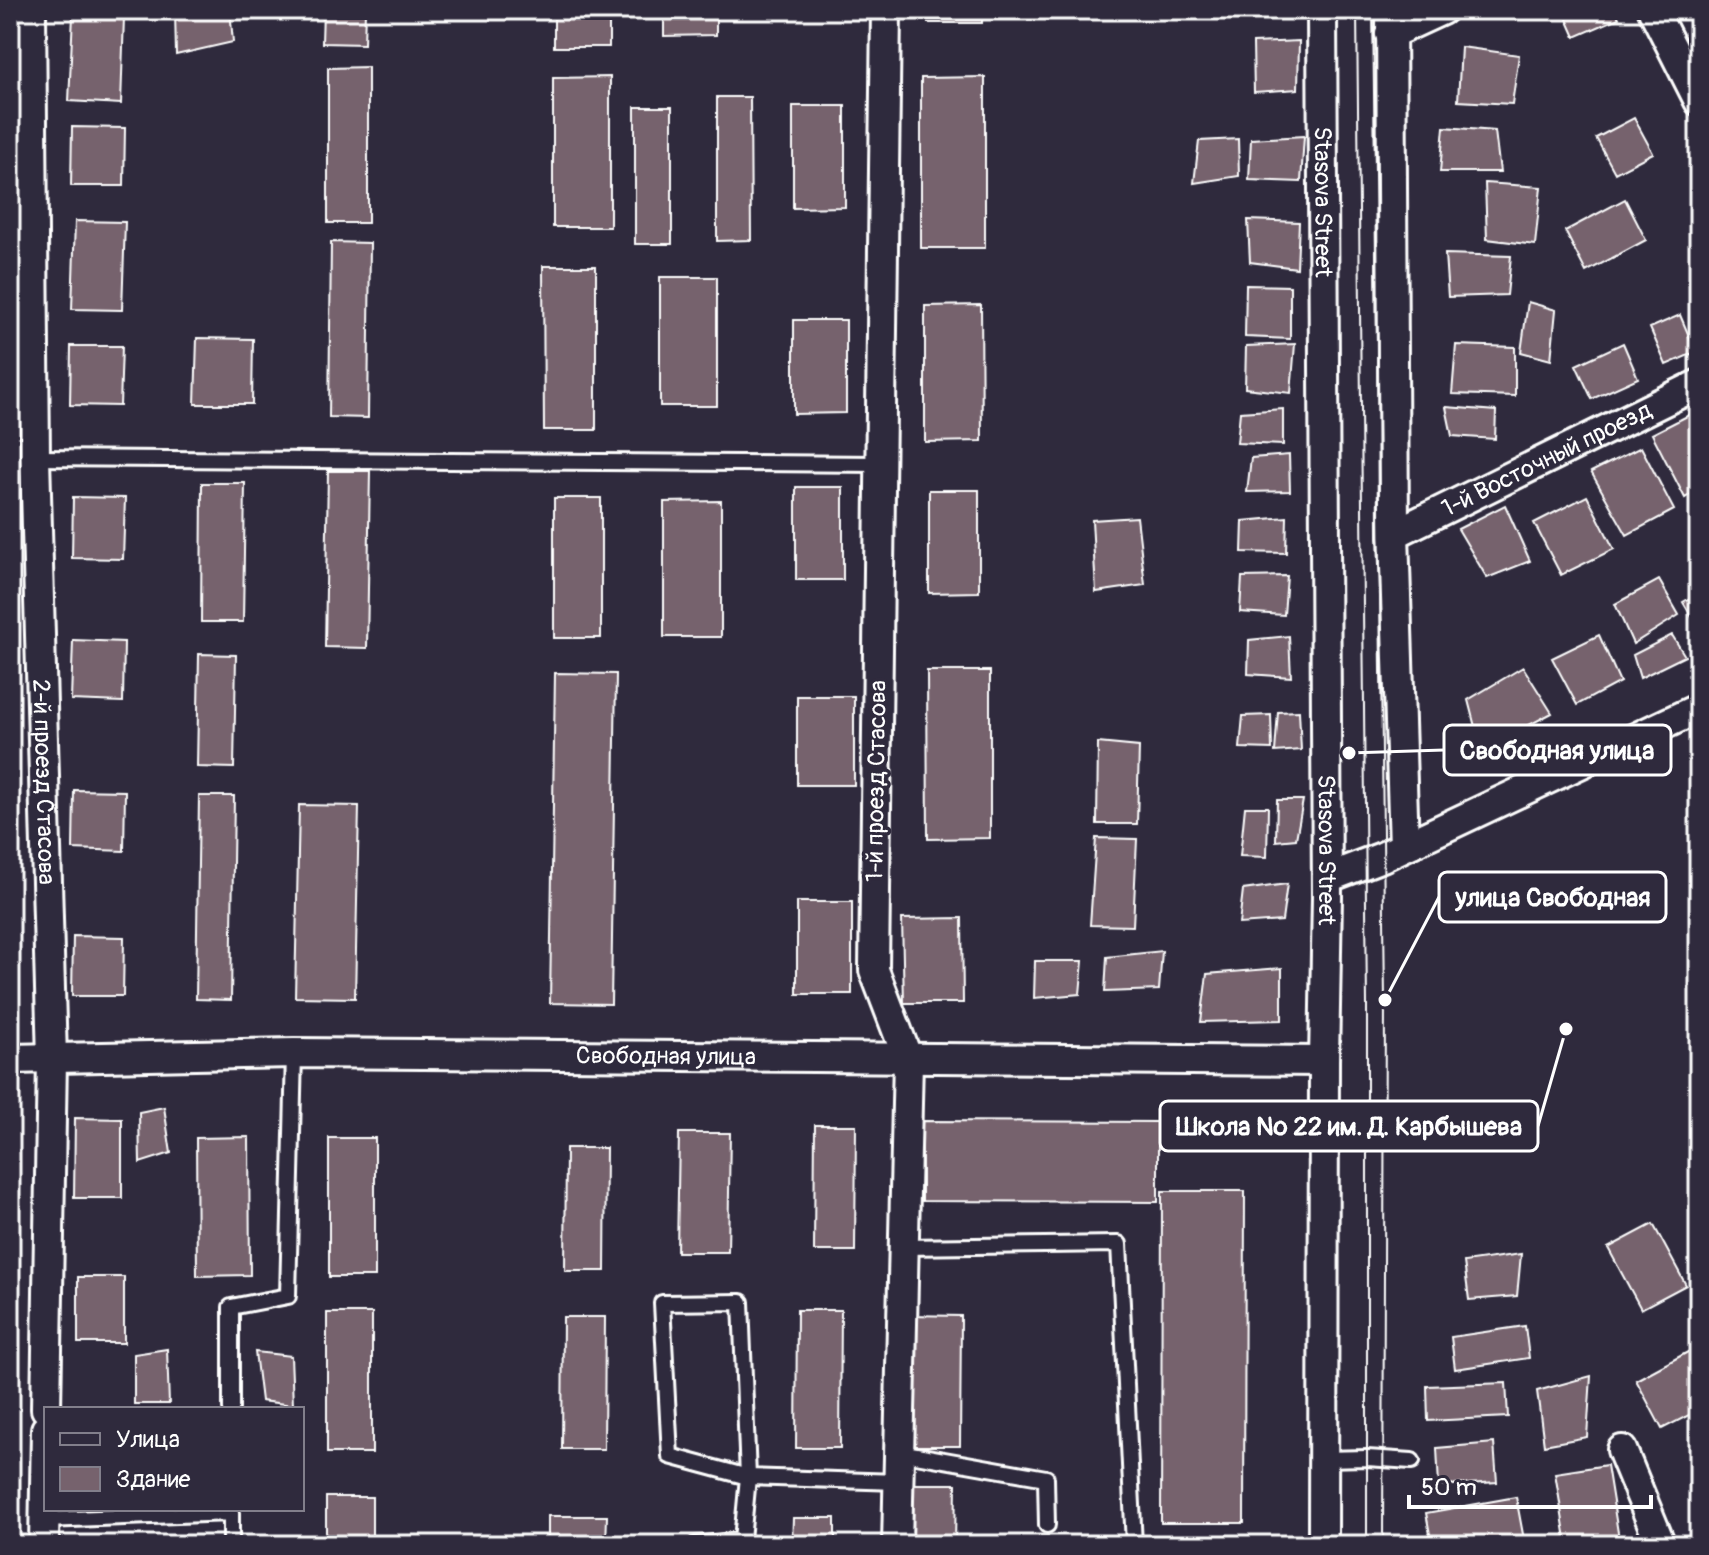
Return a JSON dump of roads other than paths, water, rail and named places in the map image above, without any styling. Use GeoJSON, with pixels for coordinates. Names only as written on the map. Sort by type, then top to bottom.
{"type":"FeatureCollection","features":[{"type":"Feature","properties":{"kind":"street","name":"2-й проезд Стасова"},"geometry":{"type":"LineString","coordinates":[[31,10],[35,458],[52,1059],[46,1407]]}},
{"type":"Feature","properties":{"kind":"street","name":"1-й проезд Стасова"},"geometry":{"type":"LineString","coordinates":[[886,10],[874,970],[908,1059],[897,1545]]}},
{"type":"Feature","properties":{"kind":"street","name":"Stasova Street"},"geometry":{"type":"LineString","coordinates":[[1322,10],[1327,878],[1323,1545]]}},
{"type":"Feature","properties":{"kind":"street"},"geometry":{"type":"LineString","coordinates":[[1404,846],[1394,534],[1390,22],[1442,10]]}},
{"type":"Feature","properties":{"kind":"street"},"geometry":{"type":"LineString","coordinates":[[1653,10],[1699,101]]}},
{"type":"Feature","properties":{"kind":"street","name":"1-й Восточный проезд"},"geometry":{"type":"LineString","coordinates":[[1394,534],[1699,384]]}},
{"type":"Feature","properties":{"kind":"street"},"geometry":{"type":"LineString","coordinates":[[1327,878],[1404,846],[1699,708]]}},
{"type":"Feature","properties":{"kind":"street","name":"Свободная улица"},"geometry":{"type":"LineString","coordinates":[[10,1059],[294,1053],[1324,1061]]}},
{"type":"Feature","properties":{"kind":"street"},"geometry":{"type":"LineString","coordinates":[[1622,1450],[1661,1545]]}},
{"type":"Feature","properties":{"kind":"street"},"geometry":{"type":"LineString","coordinates":[[44,1511],[44,1533]]}},
{"type":"Feature","properties":{"kind":"lane"},"geometry":{"type":"LineString","coordinates":[[35,458],[881,464]]}},
{"type":"Feature","properties":{"kind":"lane"},"geometry":{"type":"LineString","coordinates":[[231,1407],[231,1307],[288,1296],[294,1053]]}},
{"type":"Feature","properties":{"kind":"lane"},"geometry":{"type":"LineString","coordinates":[[904,1247],[1119,1244],[1134,1545]]}},
{"type":"Feature","properties":{"kind":"lane"},"geometry":{"type":"LineString","coordinates":[[695,1545],[742,1540],[748,1477],[741,1302],[662,1303],[670,1456],[748,1477],[898,1482]]}},
{"type":"Feature","properties":{"kind":"lane"},"geometry":{"type":"LineString","coordinates":[[899,1452],[1046,1478],[1047,1525]]}},
{"type":"Feature","properties":{"kind":"lane"},"geometry":{"type":"LineString","coordinates":[[1323,1459],[1412,1461]]}},
{"type":"Feature","properties":{"kind":"lane"},"geometry":{"type":"LineString","coordinates":[[44,1533],[231,1511],[231,1545]]}},
{"type":"Feature","properties":{"kind":"tram line"},"geometry":{"type":"LineString","coordinates":[[1357,10],[1367,1005],[1367,1545]]}},
{"type":"Feature","properties":{"kind":"tram line"},"geometry":{"type":"LineString","coordinates":[[1373,10],[1385,1000],[1383,1545]]}},
{"type":"Feature","properties":{"kind":"place","name":"Свободная улица"},"geometry":{"type":"Point","coordinates":[1349,753]}},
{"type":"Feature","properties":{"kind":"place","name":"улица Свободная"},"geometry":{"type":"Point","coordinates":[1385,1000]}},
{"type":"Feature","properties":{"kind":"place","name":"Школа № 22 им. Д. Карбышева"},"geometry":{"type":"Point","coordinates":[1566,1029]}}]}
